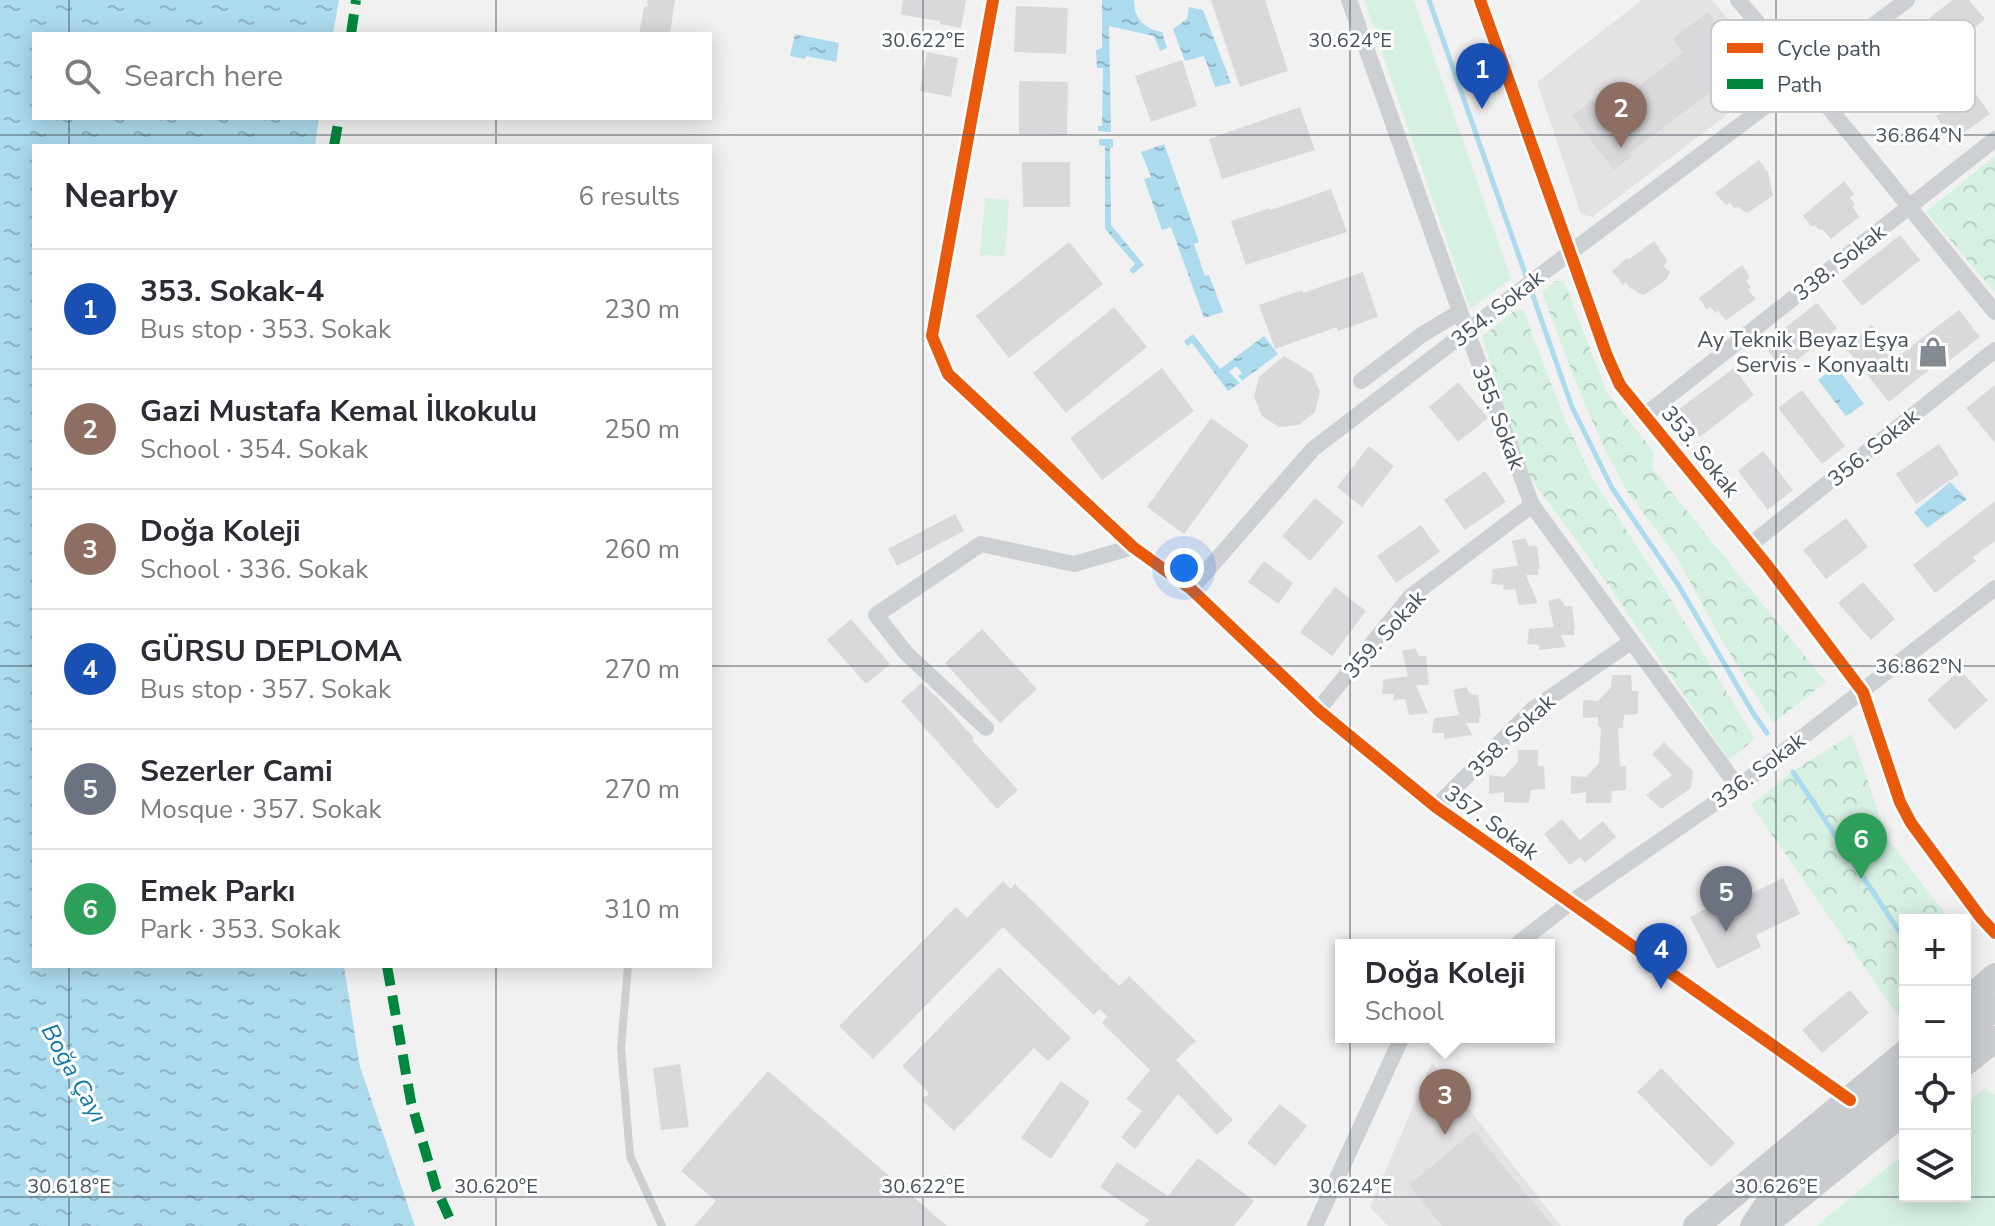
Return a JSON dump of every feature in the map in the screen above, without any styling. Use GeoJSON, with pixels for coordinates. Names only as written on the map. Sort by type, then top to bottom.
{"type":"FeatureCollection","features":[{"type":"Feature","properties":{"kind":"main road"},"geometry":{"type":"LineString","coordinates":[[1971,997],[1995,976]]}},
{"type":"Feature","properties":{"kind":"main road"},"geometry":{"type":"LineString","coordinates":[[1971,1027],[1995,1007]]}},
{"type":"Feature","properties":{"kind":"main road"},"geometry":{"type":"LineString","coordinates":[[1971,1058],[1995,1039]]}},
{"type":"Feature","properties":{"kind":"main road"},"geometry":{"type":"LineString","coordinates":[[1696,1226],[1899,1058]]}},
{"type":"Feature","properties":{"kind":"main road"},"geometry":{"type":"LineString","coordinates":[[1753,1226],[1780,1186],[1899,1087]]}},
{"type":"Feature","properties":{"kind":"main road"},"geometry":{"type":"LineString","coordinates":[[1763,1226],[1899,1116]]}},
{"type":"Feature","properties":{"kind":"street","name":"357. Sokak"},"geometry":{"type":"LineString","coordinates":[[993,0],[932,336],[948,374],[1133,547],[1191,589],[1318,710],[1436,807],[1850,1100]]}},
{"type":"Feature","properties":{"kind":"street","name":"355. Sokak"},"geometry":{"type":"LineString","coordinates":[[1349,0],[1532,505],[1738,787]]}},
{"type":"Feature","properties":{"kind":"street","name":"353. Sokak"},"geometry":{"type":"LineString","coordinates":[[1480,0],[1620,385],[1751,544],[1863,692],[1900,802],[1911,823],[1961,889]]}},
{"type":"Feature","properties":{"kind":"street"},"geometry":{"type":"LineString","coordinates":[[1738,0],[1756,20]]}},
{"type":"Feature","properties":{"kind":"street","name":"354. Sokak"},"geometry":{"type":"LineString","coordinates":[[1880,20],[1907,0]]}},
{"type":"Feature","properties":{"kind":"street","name":"354. Sokak"},"geometry":{"type":"LineString","coordinates":[[1191,589],[1313,449],[1757,112]]}},
{"type":"Feature","properties":{"kind":"street"},"geometry":{"type":"LineString","coordinates":[[1833,112],[1995,312]]}},
{"type":"Feature","properties":{"kind":"street","name":"338. Sokak"},"geometry":{"type":"LineString","coordinates":[[1645,415],[1995,139]]}},
{"type":"Feature","properties":{"kind":"street"},"geometry":{"type":"LineString","coordinates":[[1361,381],[1423,334],[1460,312]]}},
{"type":"Feature","properties":{"kind":"street","name":"356. Sokak"},"geometry":{"type":"LineString","coordinates":[[1751,544],[1995,350]]}},
{"type":"Feature","properties":{"kind":"street","name":"359. Sokak"},"geometry":{"type":"LineString","coordinates":[[1318,710],[1410,597],[1532,505]]}},
{"type":"Feature","properties":{"kind":"street"},"geometry":{"type":"LineString","coordinates":[[986,728],[906,653],[876,615],[981,544],[1074,564],[1133,547]]}},
{"type":"Feature","properties":{"kind":"street","name":"336. Sokak"},"geometry":{"type":"LineString","coordinates":[[1524,939],[1570,903],[1738,787],[1995,588]]}},
{"type":"Feature","properties":{"kind":"street","name":"358. Sokak"},"geometry":{"type":"LineString","coordinates":[[1436,807],[1533,709],[1631,642]]}},
{"type":"Feature","properties":{"kind":"street"},"geometry":{"type":"LineString","coordinates":[[1961,889],[1995,923]]}},
{"type":"Feature","properties":{"kind":"street"},"geometry":{"type":"LineString","coordinates":[[1961,889],[1995,933]]}},
{"type":"Feature","properties":{"kind":"street"},"geometry":{"type":"LineString","coordinates":[[1315,1226],[1399,1043]]}},
{"type":"Feature","properties":{"kind":"lane"},"geometry":{"type":"LineString","coordinates":[[628,968],[621,1048],[630,1156],[662,1226]]}},
{"type":"Feature","properties":{"kind":"shaded area"},"geometry":{"type":"Polygon","coordinates":[[[1642,0],[1712,0],[1729,20],[1711,20],[1711,112],[1731,112],[1592,217],[1581,214],[1537,82],[1642,0]]]}},
{"type":"Feature","properties":{"kind":"shaded area"},"geometry":{"type":"Polygon","coordinates":[[[1432,1062],[1561,1226],[1388,1226],[1370,1207],[1432,1062]]]}},
{"type":"Feature","properties":{"kind":"green space"},"geometry":{"type":"Polygon","coordinates":[[[1364,0],[1414,0],[1511,279],[1470,309],[1364,0]]]}},
{"type":"Feature","properties":{"kind":"green space"},"geometry":{"type":"Polygon","coordinates":[[[1995,156],[1995,292],[1926,212],[1995,156]]]}},
{"type":"Feature","properties":{"kind":"green space"},"geometry":{"type":"Polygon","coordinates":[[[985,198],[1009,200],[1005,256],[980,255],[985,198]]]}},
{"type":"Feature","properties":{"kind":"green space"},"geometry":{"type":"Polygon","coordinates":[[[1556,281],[1564,281],[1607,393],[1654,452],[1652,468],[1826,682],[1773,723],[1721,639],[1677,558],[1627,491],[1602,444],[1542,292],[1556,281]]]}},
{"type":"Feature","properties":{"kind":"green space"},"geometry":{"type":"Polygon","coordinates":[[[1523,310],[1565,420],[1591,476],[1662,585],[1755,739],[1729,760],[1524,469],[1482,337],[1514,311],[1523,310]]]}},
{"type":"Feature","properties":{"kind":"green space"},"geometry":{"type":"Polygon","coordinates":[[[1852,734],[1887,838],[1945,914],[1899,914],[1899,1017],[1751,805],[1793,771],[1852,734]]]}},
{"type":"Feature","properties":{"kind":"green space"},"geometry":{"type":"Polygon","coordinates":[[[1984,1088],[1995,1095],[1995,1226],[1816,1226],[1899,1158],[1899,1202],[1971,1202],[1971,1099],[1984,1088]]]}},
{"type":"Feature","properties":{"kind":"water","name":"Boğa Çayı"},"geometry":{"type":"Polygon","coordinates":[[[0,0],[339,0],[333,32],[32,32],[32,120],[319,120],[315,144],[32,144],[32,968],[344,968],[360,1067],[415,1226],[0,1226],[0,0]]]}},
{"type":"Feature","properties":{"kind":"water"},"geometry":{"type":"Polygon","coordinates":[[[1102,0],[1134,0],[1138,17],[1145,25],[1162,32],[1167,48],[1160,51],[1154,36],[1109,26],[1111,132],[1098,131],[1098,126],[1102,126],[1103,68],[1097,68],[1096,50],[1102,48],[1102,0]]]}},
{"type":"Feature","properties":{"kind":"water"},"geometry":{"type":"Polygon","coordinates":[[[1189,7],[1203,10],[1231,83],[1215,87],[1204,56],[1185,61],[1173,29],[1187,19],[1189,7]]]}},
{"type":"Feature","properties":{"kind":"water"},"geometry":{"type":"Polygon","coordinates":[[[795,34],[839,43],[836,62],[790,56],[795,34]]]}},
{"type":"Feature","properties":{"kind":"water"},"geometry":{"type":"Polygon","coordinates":[[[1099,139],[1113,139],[1113,147],[1110,148],[1111,225],[1144,265],[1133,274],[1129,270],[1135,264],[1105,229],[1105,146],[1099,145],[1099,139]]]}},
{"type":"Feature","properties":{"kind":"water"},"geometry":{"type":"Polygon","coordinates":[[[1164,144],[1199,242],[1194,244],[1205,276],[1209,275],[1223,312],[1204,318],[1171,227],[1162,230],[1144,179],[1151,177],[1141,152],[1164,144]]]}},
{"type":"Feature","properties":{"kind":"water"},"geometry":{"type":"Polygon","coordinates":[[[1193,334],[1220,369],[1264,336],[1278,354],[1242,381],[1238,376],[1242,373],[1236,366],[1229,372],[1240,383],[1228,391],[1192,343],[1187,346],[1184,341],[1193,334]]]}},
{"type":"Feature","properties":{"kind":"water"},"geometry":{"type":"Polygon","coordinates":[[[1836,366],[1864,404],[1846,416],[1818,380],[1836,366]]]}},
{"type":"Feature","properties":{"kind":"water"},"geometry":{"type":"Polygon","coordinates":[[[1950,482],[1967,499],[1927,528],[1914,512],[1950,482]]]}},
{"type":"Feature","properties":{"kind":"building"},"geometry":{"type":"Polygon","coordinates":[[[647,0],[675,0],[670,32],[639,32],[644,7],[648,6],[647,0]]]}},
{"type":"Feature","properties":{"kind":"building"},"geometry":{"type":"Polygon","coordinates":[[[903,0],[966,0],[961,28],[903,15],[903,0]]]}},
{"type":"Feature","properties":{"kind":"building"},"geometry":{"type":"Polygon","coordinates":[[[1211,0],[1265,0],[1288,71],[1240,87],[1211,0]]]}},
{"type":"Feature","properties":{"kind":"building"},"geometry":{"type":"Polygon","coordinates":[[[1952,0],[1969,0],[1985,19],[1975,28],[1975,20],[1928,20],[1952,0]]]}},
{"type":"Feature","properties":{"kind":"building"},"geometry":{"type":"Polygon","coordinates":[[[1016,6],[1068,8],[1066,54],[1014,52],[1016,6]]]}},
{"type":"Feature","properties":{"kind":"building"},"geometry":{"type":"Polygon","coordinates":[[[1708,12],[1714,20],[1711,20],[1711,92],[1630,153],[1632,156],[1614,170],[1572,116],[1607,89],[1617,103],[1683,52],[1673,39],[1708,12]]]}},
{"type":"Feature","properties":{"kind":"building"},"geometry":{"type":"Polygon","coordinates":[[[927,52],[958,58],[951,97],[920,91],[927,52]]]}},
{"type":"Feature","properties":{"kind":"building"},"geometry":{"type":"Polygon","coordinates":[[[1182,60],[1197,106],[1151,122],[1135,76],[1182,60]]]}},
{"type":"Feature","properties":{"kind":"building"},"geometry":{"type":"Polygon","coordinates":[[[1019,81],[1068,82],[1067,135],[1019,134],[1019,81]]]}},
{"type":"Feature","properties":{"kind":"building"},"geometry":{"type":"Polygon","coordinates":[[[1975,93],[1990,114],[1952,141],[1936,116],[1942,112],[1975,112],[1975,93]]]}},
{"type":"Feature","properties":{"kind":"building"},"geometry":{"type":"Polygon","coordinates":[[[1300,107],[1315,150],[1222,179],[1209,139],[1300,107]]]}},
{"type":"Feature","properties":{"kind":"building"},"geometry":{"type":"Polygon","coordinates":[[[1759,160],[1768,172],[1773,196],[1747,213],[1730,203],[1726,205],[1715,193],[1759,160]]]}},
{"type":"Feature","properties":{"kind":"building"},"geometry":{"type":"Polygon","coordinates":[[[1022,162],[1070,162],[1070,207],[1023,207],[1022,162]]]}},
{"type":"Feature","properties":{"kind":"building"},"geometry":{"type":"Polygon","coordinates":[[[1844,181],[1854,194],[1850,198],[1859,217],[1831,239],[1822,229],[1815,225],[1812,227],[1803,216],[1844,181]]]}},
{"type":"Feature","properties":{"kind":"building"},"geometry":{"type":"Polygon","coordinates":[[[1331,189],[1347,232],[1246,265],[1231,221],[1331,189]]]}},
{"type":"Feature","properties":{"kind":"building"},"geometry":{"type":"Polygon","coordinates":[[[1900,235],[1920,260],[1862,306],[1842,281],[1900,235]]]}},
{"type":"Feature","properties":{"kind":"building"},"geometry":{"type":"Polygon","coordinates":[[[1654,241],[1667,260],[1664,267],[1670,271],[1667,279],[1644,295],[1630,289],[1626,282],[1623,285],[1612,271],[1654,241]]]}},
{"type":"Feature","properties":{"kind":"building"},"geometry":{"type":"Polygon","coordinates":[[[1069,242],[1103,284],[1009,358],[976,316],[1069,242]]]}},
{"type":"Feature","properties":{"kind":"building"},"geometry":{"type":"Polygon","coordinates":[[[1742,265],[1750,277],[1746,281],[1751,287],[1748,290],[1756,299],[1726,320],[1718,311],[1716,313],[1710,307],[1707,310],[1699,298],[1742,265]]]}},
{"type":"Feature","properties":{"kind":"building"},"geometry":{"type":"Polygon","coordinates":[[[1363,272],[1378,317],[1338,331],[1337,327],[1275,349],[1259,305],[1363,272]]]}},
{"type":"Feature","properties":{"kind":"building"},"geometry":{"type":"Polygon","coordinates":[[[1817,303],[1837,328],[1784,371],[1763,345],[1817,303]]]}},
{"type":"Feature","properties":{"kind":"building"},"geometry":{"type":"Polygon","coordinates":[[[1114,307],[1147,347],[1066,413],[1033,373],[1114,307]]]}},
{"type":"Feature","properties":{"kind":"building"},"geometry":{"type":"Polygon","coordinates":[[[1959,310],[1980,337],[1937,370],[1934,366],[1889,402],[1845,347],[1872,325],[1897,357],[1959,310]]]}},
{"type":"Feature","properties":{"kind":"building"},"geometry":{"type":"Polygon","coordinates":[[[1284,356],[1312,373],[1320,392],[1315,412],[1299,425],[1279,427],[1262,416],[1254,397],[1259,377],[1284,356]]]}},
{"type":"Feature","properties":{"kind":"building"},"geometry":{"type":"Polygon","coordinates":[[[1162,368],[1194,411],[1102,480],[1070,438],[1162,368]]]}},
{"type":"Feature","properties":{"kind":"building"},"geometry":{"type":"Polygon","coordinates":[[[1734,368],[1754,395],[1700,437],[1679,409],[1734,368]]]}},
{"type":"Feature","properties":{"kind":"building"},"geometry":{"type":"Polygon","coordinates":[[[1458,382],[1488,418],[1458,442],[1429,407],[1458,382]]]}},
{"type":"Feature","properties":{"kind":"building"},"geometry":{"type":"Polygon","coordinates":[[[1995,385],[1995,443],[1966,408],[1995,385]]]}},
{"type":"Feature","properties":{"kind":"building"},"geometry":{"type":"Polygon","coordinates":[[[1802,390],[1845,446],[1822,464],[1778,408],[1802,390]]]}},
{"type":"Feature","properties":{"kind":"building"},"geometry":{"type":"Polygon","coordinates":[[[1211,418],[1249,445],[1184,534],[1147,507],[1211,418]]]}},
{"type":"Feature","properties":{"kind":"building"},"geometry":{"type":"Polygon","coordinates":[[[1939,444],[1959,474],[1916,504],[1896,474],[1939,444]]]}},
{"type":"Feature","properties":{"kind":"building"},"geometry":{"type":"Polygon","coordinates":[[[1369,446],[1394,466],[1362,507],[1337,487],[1369,446]]]}},
{"type":"Feature","properties":{"kind":"building"},"geometry":{"type":"Polygon","coordinates":[[[1763,451],[1793,490],[1768,510],[1738,471],[1763,451]]]}},
{"type":"Feature","properties":{"kind":"building"},"geometry":{"type":"Polygon","coordinates":[[[1485,471],[1506,502],[1465,530],[1444,500],[1485,471]]]}},
{"type":"Feature","properties":{"kind":"building"},"geometry":{"type":"Polygon","coordinates":[[[1315,498],[1344,522],[1310,561],[1282,536],[1315,498]]]}},
{"type":"Feature","properties":{"kind":"building"},"geometry":{"type":"Polygon","coordinates":[[[1995,501],[1995,541],[1973,557],[1976,561],[1935,593],[1913,565],[1995,501]]]}},
{"type":"Feature","properties":{"kind":"building"},"geometry":{"type":"Polygon","coordinates":[[[955,514],[964,531],[897,566],[888,549],[955,514]]]}},
{"type":"Feature","properties":{"kind":"building"},"geometry":{"type":"Polygon","coordinates":[[[1846,518],[1868,547],[1826,579],[1803,550],[1846,518]]]}},
{"type":"Feature","properties":{"kind":"building"},"geometry":{"type":"Polygon","coordinates":[[[1421,525],[1440,552],[1396,583],[1377,556],[1421,525]]]}},
{"type":"Feature","properties":{"kind":"building"},"geometry":{"type":"Polygon","coordinates":[[[1525,538],[1529,546],[1537,546],[1538,575],[1526,575],[1538,603],[1519,605],[1515,589],[1503,590],[1504,585],[1491,584],[1493,569],[1518,566],[1512,541],[1525,538]]]}},
{"type":"Feature","properties":{"kind":"building"},"geometry":{"type":"Polygon","coordinates":[[[1264,561],[1293,583],[1278,604],[1248,582],[1264,561]]]}},
{"type":"Feature","properties":{"kind":"building"},"geometry":{"type":"Polygon","coordinates":[[[1863,582],[1895,619],[1871,640],[1838,603],[1863,582]]]}},
{"type":"Feature","properties":{"kind":"building"},"geometry":{"type":"Polygon","coordinates":[[[1335,587],[1366,611],[1332,656],[1300,632],[1335,587]]]}},
{"type":"Feature","properties":{"kind":"building"},"geometry":{"type":"Polygon","coordinates":[[[1560,598],[1565,606],[1572,606],[1575,629],[1574,635],[1561,635],[1566,647],[1539,650],[1539,645],[1527,644],[1529,629],[1554,627],[1548,601],[1560,598]]]}},
{"type":"Feature","properties":{"kind":"building"},"geometry":{"type":"Polygon","coordinates":[[[851,619],[890,664],[866,684],[827,640],[851,619]]]}},
{"type":"Feature","properties":{"kind":"building"},"geometry":{"type":"Polygon","coordinates":[[[982,629],[1037,689],[1000,723],[945,663],[982,629]]]}},
{"type":"Feature","properties":{"kind":"building"},"geometry":{"type":"Polygon","coordinates":[[[1415,648],[1419,656],[1426,656],[1429,685],[1416,685],[1428,713],[1409,715],[1405,699],[1393,700],[1394,694],[1382,694],[1383,680],[1408,676],[1402,651],[1415,648]]]}},
{"type":"Feature","properties":{"kind":"building"},"geometry":{"type":"Polygon","coordinates":[[[1960,670],[1988,700],[1955,730],[1927,700],[1960,670]]]}},
{"type":"Feature","properties":{"kind":"building"},"geometry":{"type":"Polygon","coordinates":[[[1612,675],[1631,675],[1632,691],[1638,691],[1638,714],[1624,715],[1623,728],[1618,728],[1620,766],[1626,766],[1626,790],[1612,791],[1611,803],[1586,803],[1586,792],[1571,794],[1571,776],[1586,777],[1599,763],[1601,727],[1598,727],[1598,717],[1583,718],[1583,700],[1598,701],[1611,687],[1612,675]]]}},
{"type":"Feature","properties":{"kind":"building"},"geometry":{"type":"Polygon","coordinates":[[[921,683],[938,698],[1018,790],[997,809],[901,701],[921,683]]]}},
{"type":"Feature","properties":{"kind":"building"},"geometry":{"type":"Polygon","coordinates":[[[1466,687],[1470,694],[1478,695],[1481,717],[1479,723],[1466,723],[1472,735],[1444,739],[1444,733],[1432,733],[1434,718],[1459,715],[1453,690],[1466,687]]]}},
{"type":"Feature","properties":{"kind":"building"},"geometry":{"type":"Polygon","coordinates":[[[1664,742],[1693,771],[1691,788],[1661,809],[1646,795],[1672,775],[1652,754],[1664,742]]]}},
{"type":"Feature","properties":{"kind":"building"},"geometry":{"type":"Polygon","coordinates":[[[1518,750],[1538,750],[1538,766],[1544,766],[1545,789],[1531,790],[1529,803],[1504,802],[1504,792],[1489,794],[1489,775],[1504,777],[1518,762],[1518,750]]]}},
{"type":"Feature","properties":{"kind":"building"},"geometry":{"type":"Polygon","coordinates":[[[1562,819],[1580,840],[1603,821],[1616,837],[1585,863],[1580,857],[1570,865],[1544,834],[1562,819]]]}},
{"type":"Feature","properties":{"kind":"building"},"geometry":{"type":"Polygon","coordinates":[[[1783,878],[1800,914],[1756,935],[1761,947],[1717,969],[1690,917],[1734,894],[1738,900],[1783,878]]]}},
{"type":"Feature","properties":{"kind":"building"},"geometry":{"type":"Polygon","coordinates":[[[1003,881],[1011,889],[1015,884],[1119,986],[1129,976],[1196,1041],[1176,1060],[1233,1120],[1217,1135],[1178,1094],[1135,1149],[1121,1137],[1142,1111],[1126,1099],[1150,1070],[1102,1023],[1107,1016],[1099,1009],[1094,1015],[1003,927],[873,1059],[839,1026],[956,907],[967,918],[1003,881]]]}},
{"type":"Feature","properties":{"kind":"building"},"geometry":{"type":"Polygon","coordinates":[[[999,967],[1071,1038],[1048,1061],[1034,1048],[954,1131],[922,1100],[929,1093],[902,1066],[999,967]]]}},
{"type":"Feature","properties":{"kind":"building"},"geometry":{"type":"Polygon","coordinates":[[[1850,990],[1869,1013],[1822,1053],[1802,1030],[1850,990]]]}},
{"type":"Feature","properties":{"kind":"building"},"geometry":{"type":"Polygon","coordinates":[[[680,1064],[689,1127],[661,1130],[653,1068],[680,1064]]]}},
{"type":"Feature","properties":{"kind":"building"},"geometry":{"type":"Polygon","coordinates":[[[1661,1068],[1735,1143],[1711,1167],[1637,1092],[1661,1068]]]}},
{"type":"Feature","properties":{"kind":"building"},"geometry":{"type":"Polygon","coordinates":[[[768,1071],[947,1226],[694,1226],[716,1201],[681,1171],[768,1071]]]}},
{"type":"Feature","properties":{"kind":"building"},"geometry":{"type":"Polygon","coordinates":[[[1061,1081],[1090,1102],[1051,1159],[1021,1138],[1061,1081]]]}},
{"type":"Feature","properties":{"kind":"building"},"geometry":{"type":"Polygon","coordinates":[[[1280,1104],[1307,1126],[1275,1166],[1247,1143],[1280,1104]]]}},
{"type":"Feature","properties":{"kind":"building"},"geometry":{"type":"Polygon","coordinates":[[[1474,1131],[1553,1226],[1442,1226],[1409,1185],[1474,1131]]]}},
{"type":"Feature","properties":{"kind":"building"},"geometry":{"type":"Polygon","coordinates":[[[1198,1158],[1254,1201],[1234,1226],[1144,1226],[1149,1220],[1100,1187],[1117,1162],[1168,1196],[1198,1158]]]}},
{"type":"Feature","properties":{"kind":"waterway"},"geometry":{"type":"LineString","coordinates":[[1429,0],[1572,407],[1612,488],[1679,586],[1767,733]]}},
{"type":"Feature","properties":{"kind":"waterway"},"geometry":{"type":"LineString","coordinates":[[1793,772],[1899,931]]}},
{"type":"Feature","properties":{"kind":"marked path"},"geometry":{"type":"LineString","coordinates":[[351,32],[356,0]]}},
{"type":"Feature","properties":{"kind":"marked path"},"geometry":{"type":"LineString","coordinates":[[334,144],[339,120]]}},
{"type":"Feature","properties":{"kind":"marked path"},"geometry":{"type":"LineString","coordinates":[[387,968],[411,1102],[436,1188],[453,1226]]}},
{"type":"Feature","properties":{"kind":"cycle path"},"geometry":{"type":"LineString","coordinates":[[993,0],[932,336],[948,374],[1133,547],[1191,589],[1318,710],[1436,807],[1850,1100]]}},
{"type":"Feature","properties":{"kind":"cycle path"},"geometry":{"type":"LineString","coordinates":[[1480,0],[1620,385],[1767,565],[1863,692],[1900,802],[1911,823],[1995,933]]}},
{"type":"Feature","properties":{"kind":"place","name":"353. Sokak-4"},"geometry":{"type":"Point","coordinates":[1482,109]}},
{"type":"Feature","properties":{"kind":"place","name":"Gazi Mustafa Kemal İlkokulu"},"geometry":{"type":"Point","coordinates":[1621,148]}},
{"type":"Feature","properties":{"kind":"place","name":"Ay Teknik Beyaz Eşya Servis - Konyaaltı"},"geometry":{"type":"Point","coordinates":[1933,352]}},
{"type":"Feature","properties":{"kind":"place","name":"Emek Parkı"},"geometry":{"type":"Point","coordinates":[1861,879]}},
{"type":"Feature","properties":{"kind":"place","name":"Sezerler Cami"},"geometry":{"type":"Point","coordinates":[1726,932]}},
{"type":"Feature","properties":{"kind":"place","name":"GÜRSU DEPLOMA"},"geometry":{"type":"Point","coordinates":[1661,989]}},
{"type":"Feature","properties":{"kind":"place","name":"Doğa Koleji"},"geometry":{"type":"Point","coordinates":[1445,1135]}}]}
